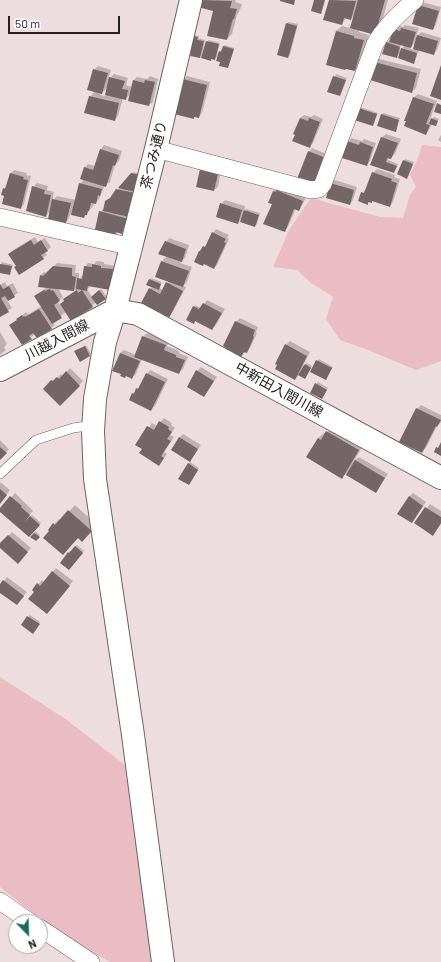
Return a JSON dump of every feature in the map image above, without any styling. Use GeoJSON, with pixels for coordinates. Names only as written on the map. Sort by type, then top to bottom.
{"type":"FeatureCollection","features":[{"type":"Feature","properties":{"kind":"main road","name":"茶つみ通り"},"geometry":{"type":"LineString","coordinates":[[163,962],[133,735],[95,479],[94,425],[96,393],[105,342],[132,246],[191,0]]}},
{"type":"Feature","properties":{"kind":"main road","name":"川越入間線"},"geometry":{"type":"LineString","coordinates":[[0,370],[115,310]]}},
{"type":"Feature","properties":{"kind":"main road","name":"中新田入間川線"},"geometry":{"type":"LineString","coordinates":[[115,310],[138,314],[441,478]]}},
{"type":"Feature","properties":{"kind":"street"},"geometry":{"type":"LineString","coordinates":[[156,149],[311,190],[319,189],[323,184],[375,44],[390,22],[415,0]]}},
{"type":"Feature","properties":{"kind":"street"},"geometry":{"type":"LineString","coordinates":[[0,217],[132,246]]}},
{"type":"Feature","properties":{"kind":"street"},"geometry":{"type":"LineString","coordinates":[[0,901],[19,914]]}},
{"type":"Feature","properties":{"kind":"street"},"geometry":{"type":"LineString","coordinates":[[48,933],[91,962]]}},
{"type":"Feature","properties":{"kind":"lane"},"geometry":{"type":"LineString","coordinates":[[0,474],[36,440],[73,428],[94,425]]}},
{"type":"Feature","properties":{"kind":"shaded area"},"geometry":{"type":"Polygon","coordinates":[[[422,145],[441,147],[441,361],[416,370],[340,340],[326,319],[333,297],[310,282],[297,270],[273,267],[289,230],[311,198],[380,217],[403,218],[410,195],[416,187],[410,175],[422,145]]]}},
{"type":"Feature","properties":{"kind":"shaded area"},"geometry":{"type":"Polygon","coordinates":[[[0,677],[64,718],[125,765],[156,962],[110,962],[57,932],[48,925],[48,914],[34,914],[0,887],[0,677]]]}},
{"type":"Feature","properties":{"kind":"building"},"geometry":{"type":"Polygon","coordinates":[[[200,0],[232,1],[230,8],[237,9],[227,40],[207,36],[213,11],[198,7],[200,0]]]}},
{"type":"Feature","properties":{"kind":"building"},"geometry":{"type":"Polygon","coordinates":[[[280,0],[295,0],[294,5],[280,0]]]}},
{"type":"Feature","properties":{"kind":"building"},"geometry":{"type":"Polygon","coordinates":[[[314,0],[325,0],[321,14],[311,11],[314,0]]]}},
{"type":"Feature","properties":{"kind":"building"},"geometry":{"type":"Polygon","coordinates":[[[329,0],[356,1],[351,20],[344,18],[342,25],[323,20],[329,0]]]}},
{"type":"Feature","properties":{"kind":"building"},"geometry":{"type":"Polygon","coordinates":[[[358,0],[385,0],[375,35],[350,28],[358,0]]]}},
{"type":"Feature","properties":{"kind":"building"},"geometry":{"type":"Polygon","coordinates":[[[418,5],[439,11],[433,30],[412,24],[418,5]]]}},
{"type":"Feature","properties":{"kind":"building"},"geometry":{"type":"Polygon","coordinates":[[[286,23],[297,26],[288,58],[277,55],[286,23]]]}},
{"type":"Feature","properties":{"kind":"building"},"geometry":{"type":"Polygon","coordinates":[[[401,28],[416,32],[411,48],[389,42],[393,29],[400,31],[401,28]]]}},
{"type":"Feature","properties":{"kind":"building"},"geometry":{"type":"Polygon","coordinates":[[[336,31],[364,40],[355,71],[326,65],[336,31]]]}},
{"type":"Feature","properties":{"kind":"building"},"geometry":{"type":"Polygon","coordinates":[[[417,35],[438,41],[434,55],[413,49],[417,35]]]}},
{"type":"Feature","properties":{"kind":"building"},"geometry":{"type":"Polygon","coordinates":[[[191,36],[198,37],[197,40],[204,41],[200,58],[190,56],[191,52],[188,51],[191,36]]]}},
{"type":"Feature","properties":{"kind":"building"},"geometry":{"type":"Polygon","coordinates":[[[206,41],[219,44],[215,60],[211,59],[211,61],[201,58],[206,41]]]}},
{"type":"Feature","properties":{"kind":"building"},"geometry":{"type":"Polygon","coordinates":[[[386,42],[400,47],[397,58],[382,54],[386,42]]]}},
{"type":"Feature","properties":{"kind":"building"},"geometry":{"type":"Polygon","coordinates":[[[223,46],[234,49],[228,68],[219,66],[220,62],[216,61],[219,51],[221,52],[223,46]]]}},
{"type":"Feature","properties":{"kind":"building"},"geometry":{"type":"Polygon","coordinates":[[[401,48],[417,53],[414,64],[398,58],[401,48]]]}},
{"type":"Feature","properties":{"kind":"building"},"geometry":{"type":"Polygon","coordinates":[[[374,62],[417,73],[412,93],[370,80],[374,62]]]}},
{"type":"Feature","properties":{"kind":"building"},"geometry":{"type":"Polygon","coordinates":[[[441,65],[441,100],[430,96],[441,65]]]}},
{"type":"Feature","properties":{"kind":"building"},"geometry":{"type":"Polygon","coordinates":[[[93,69],[108,73],[102,94],[87,90],[93,69]]]}},
{"type":"Feature","properties":{"kind":"building"},"geometry":{"type":"Polygon","coordinates":[[[333,76],[346,80],[340,96],[327,92],[333,76]]]}},
{"type":"Feature","properties":{"kind":"building"},"geometry":{"type":"Polygon","coordinates":[[[109,77],[125,81],[122,89],[128,90],[126,100],[105,95],[109,77]]]}},
{"type":"Feature","properties":{"kind":"building"},"geometry":{"type":"Polygon","coordinates":[[[182,79],[207,85],[199,118],[194,117],[194,119],[174,114],[182,79]]]}},
{"type":"Feature","properties":{"kind":"building"},"geometry":{"type":"Polygon","coordinates":[[[133,80],[144,83],[145,80],[155,82],[149,106],[128,101],[133,80]]]}},
{"type":"Feature","properties":{"kind":"building"},"geometry":{"type":"Polygon","coordinates":[[[89,96],[119,103],[115,121],[84,113],[89,96]]]}},
{"type":"Feature","properties":{"kind":"building"},"geometry":{"type":"Polygon","coordinates":[[[413,97],[434,104],[426,124],[430,125],[426,135],[404,126],[406,121],[404,121],[413,97]]]}},
{"type":"Feature","properties":{"kind":"building"},"geometry":{"type":"Polygon","coordinates":[[[437,103],[441,105],[441,114],[434,112],[437,103]]]}},
{"type":"Feature","properties":{"kind":"building"},"geometry":{"type":"Polygon","coordinates":[[[358,108],[377,114],[373,126],[354,120],[358,108]]]}},
{"type":"Feature","properties":{"kind":"building"},"geometry":{"type":"Polygon","coordinates":[[[381,114],[399,120],[396,132],[377,126],[381,114]]]}},
{"type":"Feature","properties":{"kind":"building"},"geometry":{"type":"Polygon","coordinates":[[[300,118],[308,121],[309,118],[320,122],[310,148],[292,141],[295,135],[293,134],[300,118]]]}},
{"type":"Feature","properties":{"kind":"building"},"geometry":{"type":"Polygon","coordinates":[[[431,118],[438,121],[436,126],[429,124],[431,118]]]}},
{"type":"Feature","properties":{"kind":"building"},"geometry":{"type":"Polygon","coordinates":[[[381,137],[398,143],[391,159],[387,158],[386,162],[397,166],[394,173],[370,165],[381,137]]]}},
{"type":"Feature","properties":{"kind":"building"},"geometry":{"type":"Polygon","coordinates":[[[347,141],[359,145],[360,142],[373,147],[367,166],[342,158],[347,141]]]}},
{"type":"Feature","properties":{"kind":"building"},"geometry":{"type":"Polygon","coordinates":[[[100,149],[119,155],[115,166],[113,165],[106,187],[80,179],[84,167],[93,170],[100,149]]]}},
{"type":"Feature","properties":{"kind":"building"},"geometry":{"type":"Polygon","coordinates":[[[308,151],[326,158],[317,182],[297,179],[308,151]]]}},
{"type":"Feature","properties":{"kind":"building"},"geometry":{"type":"Polygon","coordinates":[[[403,160],[413,164],[407,179],[397,174],[403,160]]]}},
{"type":"Feature","properties":{"kind":"building"},"geometry":{"type":"Polygon","coordinates":[[[200,169],[218,174],[214,191],[196,187],[200,169]]]}},
{"type":"Feature","properties":{"kind":"building"},"geometry":{"type":"Polygon","coordinates":[[[372,172],[392,179],[391,181],[397,183],[390,207],[372,201],[372,203],[368,202],[368,205],[358,201],[361,192],[364,193],[372,172]]]}},
{"type":"Feature","properties":{"kind":"building"},"geometry":{"type":"Polygon","coordinates":[[[10,173],[24,177],[23,179],[28,180],[21,209],[2,204],[4,196],[1,195],[3,188],[5,189],[10,173]]]}},
{"type":"Feature","properties":{"kind":"building"},"geometry":{"type":"Polygon","coordinates":[[[131,173],[140,175],[136,192],[118,188],[131,173]]]}},
{"type":"Feature","properties":{"kind":"building"},"geometry":{"type":"Polygon","coordinates":[[[79,183],[102,189],[100,196],[98,195],[96,204],[91,203],[89,211],[84,218],[71,215],[79,183]]]}},
{"type":"Feature","properties":{"kind":"building"},"geometry":{"type":"Polygon","coordinates":[[[330,183],[354,190],[350,205],[326,198],[330,183]]]}},
{"type":"Feature","properties":{"kind":"building"},"geometry":{"type":"Polygon","coordinates":[[[32,186],[45,190],[44,194],[51,195],[46,217],[26,211],[32,186]]]}},
{"type":"Feature","properties":{"kind":"building"},"geometry":{"type":"Polygon","coordinates":[[[116,189],[135,193],[129,217],[103,211],[105,201],[110,198],[116,189]]]}},
{"type":"Feature","properties":{"kind":"building"},"geometry":{"type":"Polygon","coordinates":[[[276,190],[303,201],[299,211],[294,209],[285,232],[263,224],[272,204],[268,203],[273,191],[276,192],[276,190]]]}},
{"type":"Feature","properties":{"kind":"building"},"geometry":{"type":"Polygon","coordinates":[[[52,199],[71,203],[66,223],[48,219],[52,199]]]}},
{"type":"Feature","properties":{"kind":"building"},"geometry":{"type":"Polygon","coordinates":[[[220,203],[242,210],[238,224],[216,217],[220,203]]]}},
{"type":"Feature","properties":{"kind":"building"},"geometry":{"type":"Polygon","coordinates":[[[244,210],[259,215],[255,227],[240,222],[244,210]]]}},
{"type":"Feature","properties":{"kind":"building"},"geometry":{"type":"Polygon","coordinates":[[[99,211],[129,219],[127,228],[124,227],[122,234],[116,232],[115,238],[94,234],[99,211]]]}},
{"type":"Feature","properties":{"kind":"building"},"geometry":{"type":"Polygon","coordinates":[[[212,232],[226,239],[224,242],[226,243],[214,269],[204,264],[203,266],[194,262],[199,251],[203,246],[205,247],[212,232]]]}},
{"type":"Feature","properties":{"kind":"building"},"geometry":{"type":"Polygon","coordinates":[[[31,240],[34,245],[41,240],[48,251],[41,255],[44,259],[19,275],[14,267],[16,266],[8,254],[31,240]]]}},
{"type":"Feature","properties":{"kind":"building"},"geometry":{"type":"Polygon","coordinates":[[[165,241],[186,249],[182,262],[158,254],[165,241]]]}},
{"type":"Feature","properties":{"kind":"building"},"geometry":{"type":"Polygon","coordinates":[[[161,261],[189,271],[183,287],[155,277],[161,261]]]}},
{"type":"Feature","properties":{"kind":"building"},"geometry":{"type":"Polygon","coordinates":[[[0,264],[12,266],[10,275],[0,273],[0,264]]]}},
{"type":"Feature","properties":{"kind":"building"},"geometry":{"type":"Polygon","coordinates":[[[92,264],[101,266],[101,268],[113,269],[110,290],[88,286],[87,291],[76,289],[77,278],[82,279],[84,266],[92,267],[92,264]]]}},
{"type":"Feature","properties":{"kind":"building"},"geometry":{"type":"Polygon","coordinates":[[[53,266],[72,268],[72,276],[76,277],[74,291],[38,287],[40,275],[43,276],[53,266]]]}},
{"type":"Feature","properties":{"kind":"building"},"geometry":{"type":"Polygon","coordinates":[[[149,279],[161,284],[159,290],[146,285],[149,279]]]}},
{"type":"Feature","properties":{"kind":"building"},"geometry":{"type":"Polygon","coordinates":[[[166,282],[183,291],[169,318],[141,303],[149,288],[160,294],[166,282]]]}},
{"type":"Feature","properties":{"kind":"building"},"geometry":{"type":"Polygon","coordinates":[[[0,284],[3,289],[9,286],[15,297],[8,301],[5,296],[1,298],[9,312],[0,317],[0,284]]]}},
{"type":"Feature","properties":{"kind":"building"},"geometry":{"type":"Polygon","coordinates":[[[50,289],[51,291],[53,290],[60,301],[54,305],[62,318],[52,324],[34,296],[44,290],[50,289]]]}},
{"type":"Feature","properties":{"kind":"building"},"geometry":{"type":"Polygon","coordinates":[[[77,290],[78,293],[82,290],[93,307],[71,321],[60,304],[64,301],[63,299],[77,290]]]}},
{"type":"Feature","properties":{"kind":"building"},"geometry":{"type":"Polygon","coordinates":[[[99,290],[106,299],[97,305],[91,297],[99,290]]]}},
{"type":"Feature","properties":{"kind":"building"},"geometry":{"type":"Polygon","coordinates":[[[203,303],[222,313],[212,330],[195,321],[194,324],[186,320],[193,306],[199,309],[203,303]]]}},
{"type":"Feature","properties":{"kind":"building"},"geometry":{"type":"Polygon","coordinates":[[[39,309],[52,329],[37,338],[33,333],[29,336],[32,339],[22,345],[9,325],[22,315],[25,317],[39,309]]]}},
{"type":"Feature","properties":{"kind":"building"},"geometry":{"type":"Polygon","coordinates":[[[235,321],[255,330],[254,337],[247,353],[244,352],[241,357],[225,349],[226,348],[223,346],[235,321]]]}},
{"type":"Feature","properties":{"kind":"building"},"geometry":{"type":"Polygon","coordinates":[[[142,336],[166,345],[164,350],[185,360],[179,374],[134,357],[142,336]]]}},
{"type":"Feature","properties":{"kind":"building"},"geometry":{"type":"Polygon","coordinates":[[[285,344],[307,356],[295,380],[275,369],[277,365],[275,364],[285,344]]]}},
{"type":"Feature","properties":{"kind":"building"},"geometry":{"type":"Polygon","coordinates":[[[85,346],[90,356],[80,362],[74,351],[85,346]]]}},
{"type":"Feature","properties":{"kind":"building"},"geometry":{"type":"Polygon","coordinates":[[[120,353],[140,361],[132,379],[126,376],[125,378],[120,376],[121,374],[112,371],[120,353]]]}},
{"type":"Feature","properties":{"kind":"building"},"geometry":{"type":"Polygon","coordinates":[[[316,360],[332,368],[326,380],[310,372],[316,360]]]}},
{"type":"Feature","properties":{"kind":"building"},"geometry":{"type":"Polygon","coordinates":[[[305,364],[311,368],[305,379],[298,375],[305,364]]]}},
{"type":"Feature","properties":{"kind":"building"},"geometry":{"type":"Polygon","coordinates":[[[196,370],[214,381],[204,397],[187,387],[196,370]]]}},
{"type":"Feature","properties":{"kind":"building"},"geometry":{"type":"Polygon","coordinates":[[[66,371],[80,386],[60,406],[43,389],[51,380],[53,381],[57,377],[59,379],[66,371]]]}},
{"type":"Feature","properties":{"kind":"building"},"geometry":{"type":"Polygon","coordinates":[[[146,373],[165,382],[151,411],[129,400],[132,393],[134,394],[136,388],[138,389],[146,373]]]}},
{"type":"Feature","properties":{"kind":"building"},"geometry":{"type":"Polygon","coordinates":[[[315,383],[327,390],[322,399],[310,393],[315,383]]]}},
{"type":"Feature","properties":{"kind":"building"},"geometry":{"type":"Polygon","coordinates":[[[416,408],[441,420],[437,427],[436,426],[422,453],[399,442],[416,408]]]}},
{"type":"Feature","properties":{"kind":"building"},"geometry":{"type":"Polygon","coordinates":[[[159,421],[169,427],[168,429],[172,432],[167,439],[171,441],[161,456],[164,458],[159,466],[139,453],[142,449],[135,445],[147,426],[154,430],[159,421]]]}},
{"type":"Feature","properties":{"kind":"building"},"geometry":{"type":"Polygon","coordinates":[[[326,431],[359,450],[342,479],[306,457],[318,438],[321,440],[326,431]]]}},
{"type":"Feature","properties":{"kind":"building"},"geometry":{"type":"Polygon","coordinates":[[[179,437],[198,449],[190,462],[171,450],[179,437]]]}},
{"type":"Feature","properties":{"kind":"building"},"geometry":{"type":"Polygon","coordinates":[[[441,442],[441,456],[434,452],[436,447],[438,448],[441,442]]]}},
{"type":"Feature","properties":{"kind":"building"},"geometry":{"type":"Polygon","coordinates":[[[0,447],[7,453],[0,460],[0,447]]]}},
{"type":"Feature","properties":{"kind":"building"},"geometry":{"type":"Polygon","coordinates":[[[355,460],[385,478],[376,493],[346,475],[355,460]]]}},
{"type":"Feature","properties":{"kind":"building"},"geometry":{"type":"Polygon","coordinates":[[[188,463],[198,470],[189,485],[178,479],[188,463]]]}},
{"type":"Feature","properties":{"kind":"building"},"geometry":{"type":"Polygon","coordinates":[[[0,489],[7,495],[0,504],[0,489]]]}},
{"type":"Feature","properties":{"kind":"building"},"geometry":{"type":"Polygon","coordinates":[[[10,496],[30,515],[25,522],[30,516],[40,525],[29,537],[0,512],[0,508],[10,496]]]}},
{"type":"Feature","properties":{"kind":"building"},"geometry":{"type":"Polygon","coordinates":[[[409,496],[423,506],[412,523],[397,514],[409,496]]]}},
{"type":"Feature","properties":{"kind":"building"},"geometry":{"type":"Polygon","coordinates":[[[425,507],[441,517],[441,523],[433,536],[414,523],[425,507]]]}},
{"type":"Feature","properties":{"kind":"building"},"geometry":{"type":"Polygon","coordinates":[[[68,510],[92,531],[82,542],[78,538],[63,555],[43,538],[53,523],[55,525],[68,510]]]}},
{"type":"Feature","properties":{"kind":"building"},"geometry":{"type":"Polygon","coordinates":[[[34,533],[40,537],[36,541],[30,537],[34,533]]]}},
{"type":"Feature","properties":{"kind":"building"},"geometry":{"type":"Polygon","coordinates":[[[8,535],[28,552],[18,564],[0,548],[0,543],[8,535]]]}},
{"type":"Feature","properties":{"kind":"building"},"geometry":{"type":"Polygon","coordinates":[[[75,546],[83,553],[69,570],[60,563],[68,552],[69,553],[75,546]]]}},
{"type":"Feature","properties":{"kind":"building"},"geometry":{"type":"Polygon","coordinates":[[[52,571],[70,586],[47,614],[28,599],[34,592],[32,590],[37,583],[40,586],[52,571]]]}},
{"type":"Feature","properties":{"kind":"building"},"geometry":{"type":"Polygon","coordinates":[[[3,580],[24,596],[17,605],[0,593],[0,584],[3,580]]]}},
{"type":"Feature","properties":{"kind":"building"},"geometry":{"type":"Polygon","coordinates":[[[27,616],[40,624],[33,634],[21,625],[27,616]]]}}]}
